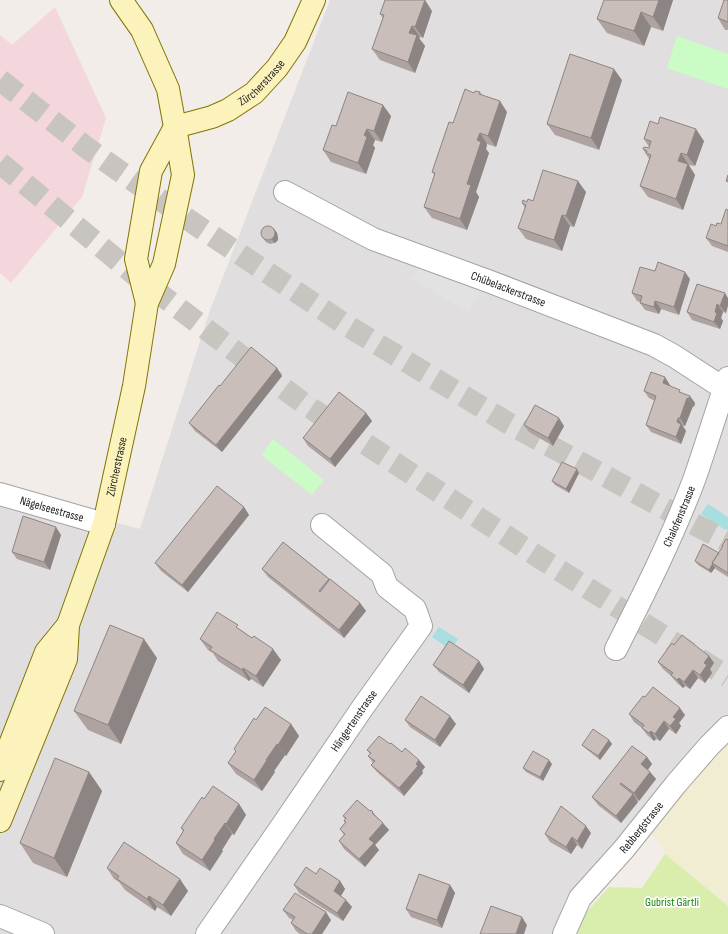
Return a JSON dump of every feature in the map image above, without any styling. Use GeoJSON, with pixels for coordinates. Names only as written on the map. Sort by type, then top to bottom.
{"type":"FeatureCollection","features":[{"type":"Feature","properties":{"kind":"main road"},"geometry":{"type":"LineString","coordinates":[[120,0],[142,30],[168,89],[175,127]]}},
{"type":"Feature","properties":{"kind":"main road","name":"Zürcherstrasse"},"geometry":{"type":"LineString","coordinates":[[147,303],[136,259],[151,171],[175,127],[212,117],[228,110],[254,93],[276,68],[295,42],[314,0]]}},
{"type":"Feature","properties":{"kind":"main road","name":"Zürcherstrasse"},"geometry":{"type":"LineString","coordinates":[[0,821],[66,659],[68,625],[104,524],[134,386],[147,303],[164,264],[182,175],[175,127]]}},
{"type":"Feature","properties":{"kind":"main road","name":"Zürcherstrasse"},"geometry":{"type":"LineString","coordinates":[[0,770],[46,652],[68,625]]}},
{"type":"Feature","properties":{"kind":"street","name":"Chübelackerstrasse"},"geometry":{"type":"LineString","coordinates":[[285,192],[373,239],[488,281],[654,345],[727,386]]}},
{"type":"Feature","properties":{"kind":"street","name":"Chalofenstrasse"},"geometry":{"type":"LineString","coordinates":[[616,649],[667,544],[694,480],[727,386]]}},
{"type":"Feature","properties":{"kind":"street","name":"Nägelseestrasse"},"geometry":{"type":"LineString","coordinates":[[0,494],[104,524]]}},
{"type":"Feature","properties":{"kind":"street","name":"Hängertenstrasse"},"geometry":{"type":"LineString","coordinates":[[206,934],[421,626],[415,609],[387,587],[382,574],[322,525]]}},
{"type":"Feature","properties":{"kind":"street","name":"Rebbergstrasse"},"geometry":{"type":"LineString","coordinates":[[564,934],[580,898],[624,849],[676,784],[709,746],[728,727]]}},
{"type":"Feature","properties":{"kind":"street"},"geometry":{"type":"LineString","coordinates":[[0,916],[43,934]]}},
{"type":"Feature","properties":{"kind":"shaded area"},"geometry":{"type":"Polygon","coordinates":[[[330,0],[728,0],[728,727],[564,934],[0,934],[0,491],[140,529],[209,313],[330,0]]]}},
{"type":"Feature","properties":{"kind":"shaded area"},"geometry":{"type":"Polygon","coordinates":[[[55,7],[106,118],[82,197],[11,283],[0,273],[0,35],[12,45],[55,7]]]}},
{"type":"Feature","properties":{"kind":"shaded area"},"geometry":{"type":"Polygon","coordinates":[[[420,265],[484,288],[469,312],[411,279],[420,265]]]}},
{"type":"Feature","properties":{"kind":"shaded area"},"geometry":{"type":"Polygon","coordinates":[[[728,738],[728,906],[665,854],[650,829],[728,738]]]}},
{"type":"Feature","properties":{"kind":"green space"},"geometry":{"type":"Polygon","coordinates":[[[677,36],[728,54],[728,89],[667,68],[677,36]]]}},
{"type":"Feature","properties":{"kind":"green space"},"geometry":{"type":"Polygon","coordinates":[[[273,439],[324,480],[312,495],[261,455],[273,439]]]}},
{"type":"Feature","properties":{"kind":"green space","name":"Gubrist Gärtli"},"geometry":{"type":"Polygon","coordinates":[[[665,854],[728,906],[728,934],[570,934],[574,926],[609,887],[642,888],[665,854]]]}},
{"type":"Feature","properties":{"kind":"water"},"geometry":{"type":"Polygon","coordinates":[[[708,504],[728,517],[728,530],[725,530],[701,514],[708,504]]]}},
{"type":"Feature","properties":{"kind":"water"},"geometry":{"type":"Polygon","coordinates":[[[439,627],[458,639],[451,650],[432,637],[439,627]]]}},
{"type":"Feature","properties":{"kind":"building"},"geometry":{"type":"Polygon","coordinates":[[[385,0],[425,0],[415,27],[412,26],[409,33],[417,35],[408,62],[372,49],[384,15],[380,14],[385,0]]]}},
{"type":"Feature","properties":{"kind":"building"},"geometry":{"type":"Polygon","coordinates":[[[604,0],[659,0],[653,17],[641,12],[634,31],[597,19],[604,0]]]}},
{"type":"Feature","properties":{"kind":"building"},"geometry":{"type":"Polygon","coordinates":[[[724,0],[728,0],[728,22],[718,18],[724,0]]]}},
{"type":"Feature","properties":{"kind":"building"},"geometry":{"type":"Polygon","coordinates":[[[570,54],[614,69],[591,138],[547,124],[570,54]]]}},
{"type":"Feature","properties":{"kind":"building"},"geometry":{"type":"Polygon","coordinates":[[[465,89],[474,93],[475,91],[480,92],[479,94],[500,101],[488,136],[480,133],[477,140],[481,142],[467,184],[471,185],[460,219],[424,207],[435,173],[432,172],[449,122],[453,123],[465,89]]]}},
{"type":"Feature","properties":{"kind":"building"},"geometry":{"type":"Polygon","coordinates":[[[348,92],[383,105],[374,131],[367,129],[364,135],[367,137],[358,163],[323,150],[332,125],[336,126],[348,92]]]}},
{"type":"Feature","properties":{"kind":"building"},"geometry":{"type":"Polygon","coordinates":[[[660,117],[696,129],[687,155],[681,153],[678,161],[688,164],[676,199],[640,186],[651,155],[646,153],[647,151],[643,149],[644,147],[649,148],[651,141],[644,139],[650,121],[658,124],[660,117]]]}},
{"type":"Feature","properties":{"kind":"building"},"geometry":{"type":"Polygon","coordinates":[[[543,170],[578,181],[566,216],[562,215],[554,240],[518,228],[526,205],[522,203],[523,200],[527,202],[528,199],[533,201],[543,170]]]}},
{"type":"Feature","properties":{"kind":"building"},"geometry":{"type":"Polygon","coordinates":[[[726,209],[728,210],[728,246],[706,238],[711,224],[716,226],[717,223],[721,224],[726,209]]]}},
{"type":"Feature","properties":{"kind":"building"},"geometry":{"type":"Polygon","coordinates":[[[268,226],[273,228],[275,233],[273,238],[268,240],[263,238],[261,233],[263,228],[268,226]]]}},
{"type":"Feature","properties":{"kind":"building"},"geometry":{"type":"Polygon","coordinates":[[[658,262],[685,272],[674,307],[655,301],[654,307],[640,303],[642,296],[632,293],[640,267],[655,271],[658,262]]]}},
{"type":"Feature","properties":{"kind":"building"},"geometry":{"type":"Polygon","coordinates":[[[697,284],[725,293],[720,306],[717,304],[715,312],[717,313],[714,322],[687,312],[697,284]]]}},
{"type":"Feature","properties":{"kind":"building"},"geometry":{"type":"Polygon","coordinates":[[[251,347],[277,368],[216,445],[189,423],[251,347]]]}},
{"type":"Feature","properties":{"kind":"building"},"geometry":{"type":"Polygon","coordinates":[[[651,372],[665,377],[663,383],[690,396],[688,399],[687,398],[680,418],[678,418],[677,422],[681,424],[676,437],[646,425],[656,396],[644,391],[651,372]]]}},
{"type":"Feature","properties":{"kind":"building"},"geometry":{"type":"Polygon","coordinates":[[[339,392],[366,413],[330,459],[303,438],[339,392]]]}},
{"type":"Feature","properties":{"kind":"building"},"geometry":{"type":"Polygon","coordinates":[[[535,405],[559,418],[548,438],[524,425],[535,405]]]}},
{"type":"Feature","properties":{"kind":"building"},"geometry":{"type":"Polygon","coordinates":[[[562,462],[577,469],[566,489],[552,481],[562,462]]]}},
{"type":"Feature","properties":{"kind":"building"},"geometry":{"type":"Polygon","coordinates":[[[217,486],[244,507],[182,585],[155,563],[217,486]]]}},
{"type":"Feature","properties":{"kind":"building"},"geometry":{"type":"Polygon","coordinates":[[[23,516],[56,527],[44,562],[12,552],[23,516]]]}},
{"type":"Feature","properties":{"kind":"building"},"geometry":{"type":"Polygon","coordinates":[[[726,539],[728,540],[728,573],[712,563],[726,539]]]}},
{"type":"Feature","properties":{"kind":"building"},"geometry":{"type":"Polygon","coordinates":[[[283,542],[329,579],[319,591],[320,592],[330,579],[360,603],[339,630],[262,569],[283,542]]]}},
{"type":"Feature","properties":{"kind":"building"},"geometry":{"type":"Polygon","coordinates":[[[703,544],[719,553],[709,570],[695,561],[703,544]]]}},
{"type":"Feature","properties":{"kind":"building"},"geometry":{"type":"Polygon","coordinates":[[[217,612],[238,625],[236,627],[252,638],[254,636],[273,649],[256,676],[243,668],[242,670],[210,650],[212,647],[200,639],[217,612]]]}},
{"type":"Feature","properties":{"kind":"building"},"geometry":{"type":"Polygon","coordinates":[[[110,625],[144,639],[108,725],[74,711],[110,625]]]}},
{"type":"Feature","properties":{"kind":"building"},"geometry":{"type":"Polygon","coordinates":[[[682,635],[709,656],[704,663],[707,665],[700,675],[693,670],[684,682],[679,678],[677,680],[671,675],[673,673],[658,662],[672,643],[674,645],[682,635]]]}},
{"type":"Feature","properties":{"kind":"building"},"geometry":{"type":"Polygon","coordinates":[[[449,641],[479,661],[463,685],[433,665],[449,641]]]}},
{"type":"Feature","properties":{"kind":"building"},"geometry":{"type":"Polygon","coordinates":[[[653,687],[680,708],[673,717],[676,719],[670,726],[664,721],[655,734],[651,731],[649,733],[642,728],[644,725],[629,714],[643,696],[645,697],[653,687]]]}},
{"type":"Feature","properties":{"kind":"building"},"geometry":{"type":"Polygon","coordinates":[[[421,696],[450,716],[435,740],[405,720],[421,696]]]}},
{"type":"Feature","properties":{"kind":"building"},"geometry":{"type":"Polygon","coordinates":[[[265,707],[291,724],[254,780],[228,763],[236,751],[234,749],[254,718],[256,720],[265,707]]]}},
{"type":"Feature","properties":{"kind":"building"},"geometry":{"type":"Polygon","coordinates":[[[593,729],[609,740],[598,756],[582,745],[593,729]]]}},
{"type":"Feature","properties":{"kind":"building"},"geometry":{"type":"Polygon","coordinates":[[[379,736],[402,752],[405,748],[419,760],[416,764],[418,766],[399,788],[371,765],[375,761],[368,756],[371,753],[367,750],[379,736]]]}},
{"type":"Feature","properties":{"kind":"building"},"geometry":{"type":"Polygon","coordinates":[[[632,746],[647,757],[641,764],[650,772],[634,793],[621,783],[620,784],[633,794],[616,816],[592,797],[632,746]]]}},
{"type":"Feature","properties":{"kind":"building"},"geometry":{"type":"Polygon","coordinates":[[[533,751],[549,760],[540,777],[523,768],[533,751]]]}},
{"type":"Feature","properties":{"kind":"building"},"geometry":{"type":"Polygon","coordinates":[[[55,758],[89,772],[54,858],[20,843],[55,758]]]}},
{"type":"Feature","properties":{"kind":"building"},"geometry":{"type":"Polygon","coordinates":[[[213,786],[239,804],[214,839],[215,840],[202,860],[176,843],[184,830],[181,828],[202,797],[204,799],[213,786]]]}},
{"type":"Feature","properties":{"kind":"building"},"geometry":{"type":"Polygon","coordinates":[[[357,800],[370,811],[371,810],[373,812],[372,813],[383,823],[369,839],[374,843],[359,859],[339,841],[345,834],[340,829],[346,822],[344,821],[346,818],[343,816],[357,800]]]}},
{"type":"Feature","properties":{"kind":"building"},"geometry":{"type":"Polygon","coordinates":[[[561,806],[586,826],[577,841],[572,837],[566,847],[545,834],[561,806]]]}},
{"type":"Feature","properties":{"kind":"building"},"geometry":{"type":"Polygon","coordinates":[[[124,842],[180,879],[163,905],[149,896],[147,899],[117,879],[119,876],[107,868],[124,842]]]}},
{"type":"Feature","properties":{"kind":"building"},"geometry":{"type":"Polygon","coordinates":[[[306,867],[316,874],[320,868],[340,881],[334,891],[346,900],[337,913],[294,885],[306,867]]]}},
{"type":"Feature","properties":{"kind":"building"},"geometry":{"type":"Polygon","coordinates":[[[419,874],[450,885],[437,920],[406,909],[419,874]]]}},
{"type":"Feature","properties":{"kind":"building"},"geometry":{"type":"Polygon","coordinates":[[[295,893],[326,912],[312,934],[307,934],[291,923],[295,917],[283,910],[295,893]]]}},
{"type":"Feature","properties":{"kind":"building"},"geometry":{"type":"Polygon","coordinates":[[[491,906],[522,917],[516,934],[480,934],[491,906]]]}},
{"type":"Feature","properties":{"kind":"tunnel"},"geometry":{"type":"LineString","coordinates":[[0,80],[87,148],[196,225],[346,325],[508,423],[728,542]]}},
{"type":"Feature","properties":{"kind":"tunnel"},"geometry":{"type":"LineString","coordinates":[[0,163],[135,275],[303,403],[540,558],[728,677]]}}]}
